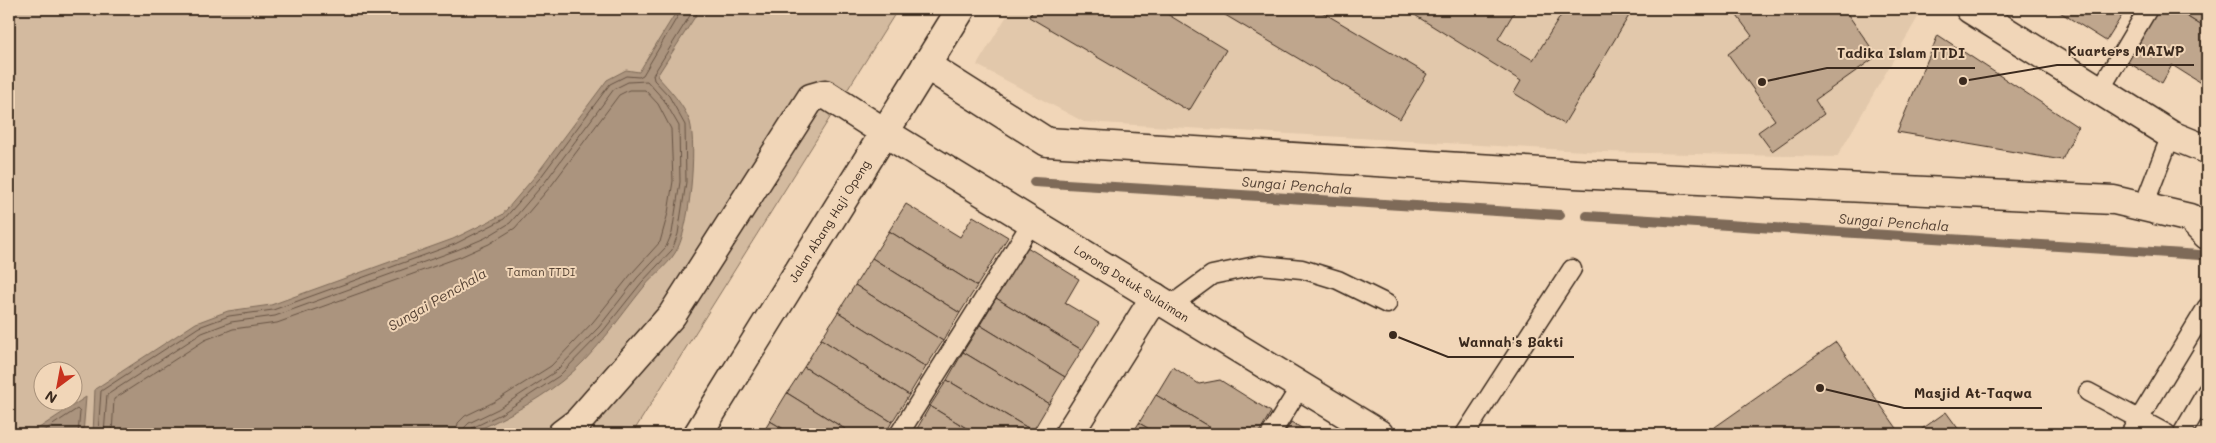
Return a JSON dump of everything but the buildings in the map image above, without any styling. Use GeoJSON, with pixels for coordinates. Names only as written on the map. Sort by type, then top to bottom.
{"type":"FeatureCollection","features":[{"type":"Feature","properties":{"kind":"street","name":"Jalan Abang Haji Openg"},"geometry":{"type":"LineString","coordinates":[[698,434],[960,9]]}},
{"type":"Feature","properties":{"kind":"street"},"geometry":{"type":"LineString","coordinates":[[1970,9],[2171,135],[2203,148],[2207,147]]}},
{"type":"Feature","properties":{"kind":"street"},"geometry":{"type":"LineString","coordinates":[[926,65],[1047,142],[1575,174],[2114,200],[2144,205],[2190,218],[2207,235]]}},
{"type":"Feature","properties":{"kind":"street","name":"Lorong Datuk Sulaiman"},"geometry":{"type":"LineString","coordinates":[[562,434],[578,422],[672,315],[811,98],[826,94],[884,132],[1379,434]]}},
{"type":"Feature","properties":{"kind":"street"},"geometry":{"type":"LineString","coordinates":[[1069,434],[1162,302]]}},
{"type":"Feature","properties":{"kind":"lane"},"geometry":{"type":"LineString","coordinates":[[2100,90],[2148,9]]}},
{"type":"Feature","properties":{"kind":"lane"},"geometry":{"type":"LineString","coordinates":[[2144,205],[2171,135]]}},
{"type":"Feature","properties":{"kind":"lane"},"geometry":{"type":"LineString","coordinates":[[899,434],[1032,222]]}},
{"type":"Feature","properties":{"kind":"lane"},"geometry":{"type":"LineString","coordinates":[[1162,302],[1212,275],[1260,265],[1302,269],[1338,280],[1388,304]]}},
{"type":"Feature","properties":{"kind":"lane"},"geometry":{"type":"LineString","coordinates":[[1465,434],[1572,269]]}},
{"type":"Feature","properties":{"kind":"lane"},"geometry":{"type":"LineString","coordinates":[[2134,427],[2207,307]]}},
{"type":"Feature","properties":{"kind":"lane"},"geometry":{"type":"LineString","coordinates":[[1272,434],[1300,387]]}},
{"type":"Feature","properties":{"kind":"lane"},"geometry":{"type":"LineString","coordinates":[[2182,434],[2207,390]]}},
{"type":"Feature","properties":{"kind":"lane"},"geometry":{"type":"LineString","coordinates":[[2088,392],[2134,427],[2167,434]]}},
{"type":"Feature","properties":{"kind":"shaded area"},"geometry":{"type":"Polygon","coordinates":[[[1011,9],[1915,9],[1921,12],[1837,157],[1602,152],[1084,122],[977,65],[1011,9]]]}},
{"type":"Feature","properties":{"kind":"green space","name":"Taman TTDI"},"geometry":{"type":"Polygon","coordinates":[[[9,9],[898,9],[632,434],[9,434],[9,9]]]}},
{"type":"Feature","properties":{"kind":"water"},"geometry":{"type":"Polygon","coordinates":[[[678,9],[700,9],[657,76],[684,109],[690,122],[692,134],[691,189],[685,227],[680,242],[672,258],[644,287],[596,348],[574,371],[551,389],[518,410],[470,434],[174,434],[171,432],[168,434],[93,434],[95,389],[196,323],[228,311],[271,305],[453,239],[502,215],[536,175],[607,80],[626,70],[639,72],[678,9]]]}},
{"type":"Feature","properties":{"kind":"water"},"geometry":{"type":"Polygon","coordinates":[[[86,397],[83,434],[30,434],[66,410],[82,410],[82,400],[86,397]]]}},
{"type":"Feature","properties":{"kind":"waterway","name":"Sungai Penchala"},"geometry":{"type":"LineString","coordinates":[[1034,182],[1560,215]]}},
{"type":"Feature","properties":{"kind":"waterway","name":"Sungai Penchala"},"geometry":{"type":"LineString","coordinates":[[1587,216],[2200,255]]}},
{"type":"Feature","properties":{"kind":"place","name":"Kuarters MAIWP"},"geometry":{"type":"Point","coordinates":[1963,81]}},
{"type":"Feature","properties":{"kind":"place","name":"Tadika Islam TTDI"},"geometry":{"type":"Point","coordinates":[1762,82]}},
{"type":"Feature","properties":{"kind":"place","name":"Wannah's Bakti"},"geometry":{"type":"Point","coordinates":[1393,335]}},
{"type":"Feature","properties":{"kind":"place","name":"Masjid At-Taqwa"},"geometry":{"type":"Point","coordinates":[1820,388]}}]}
